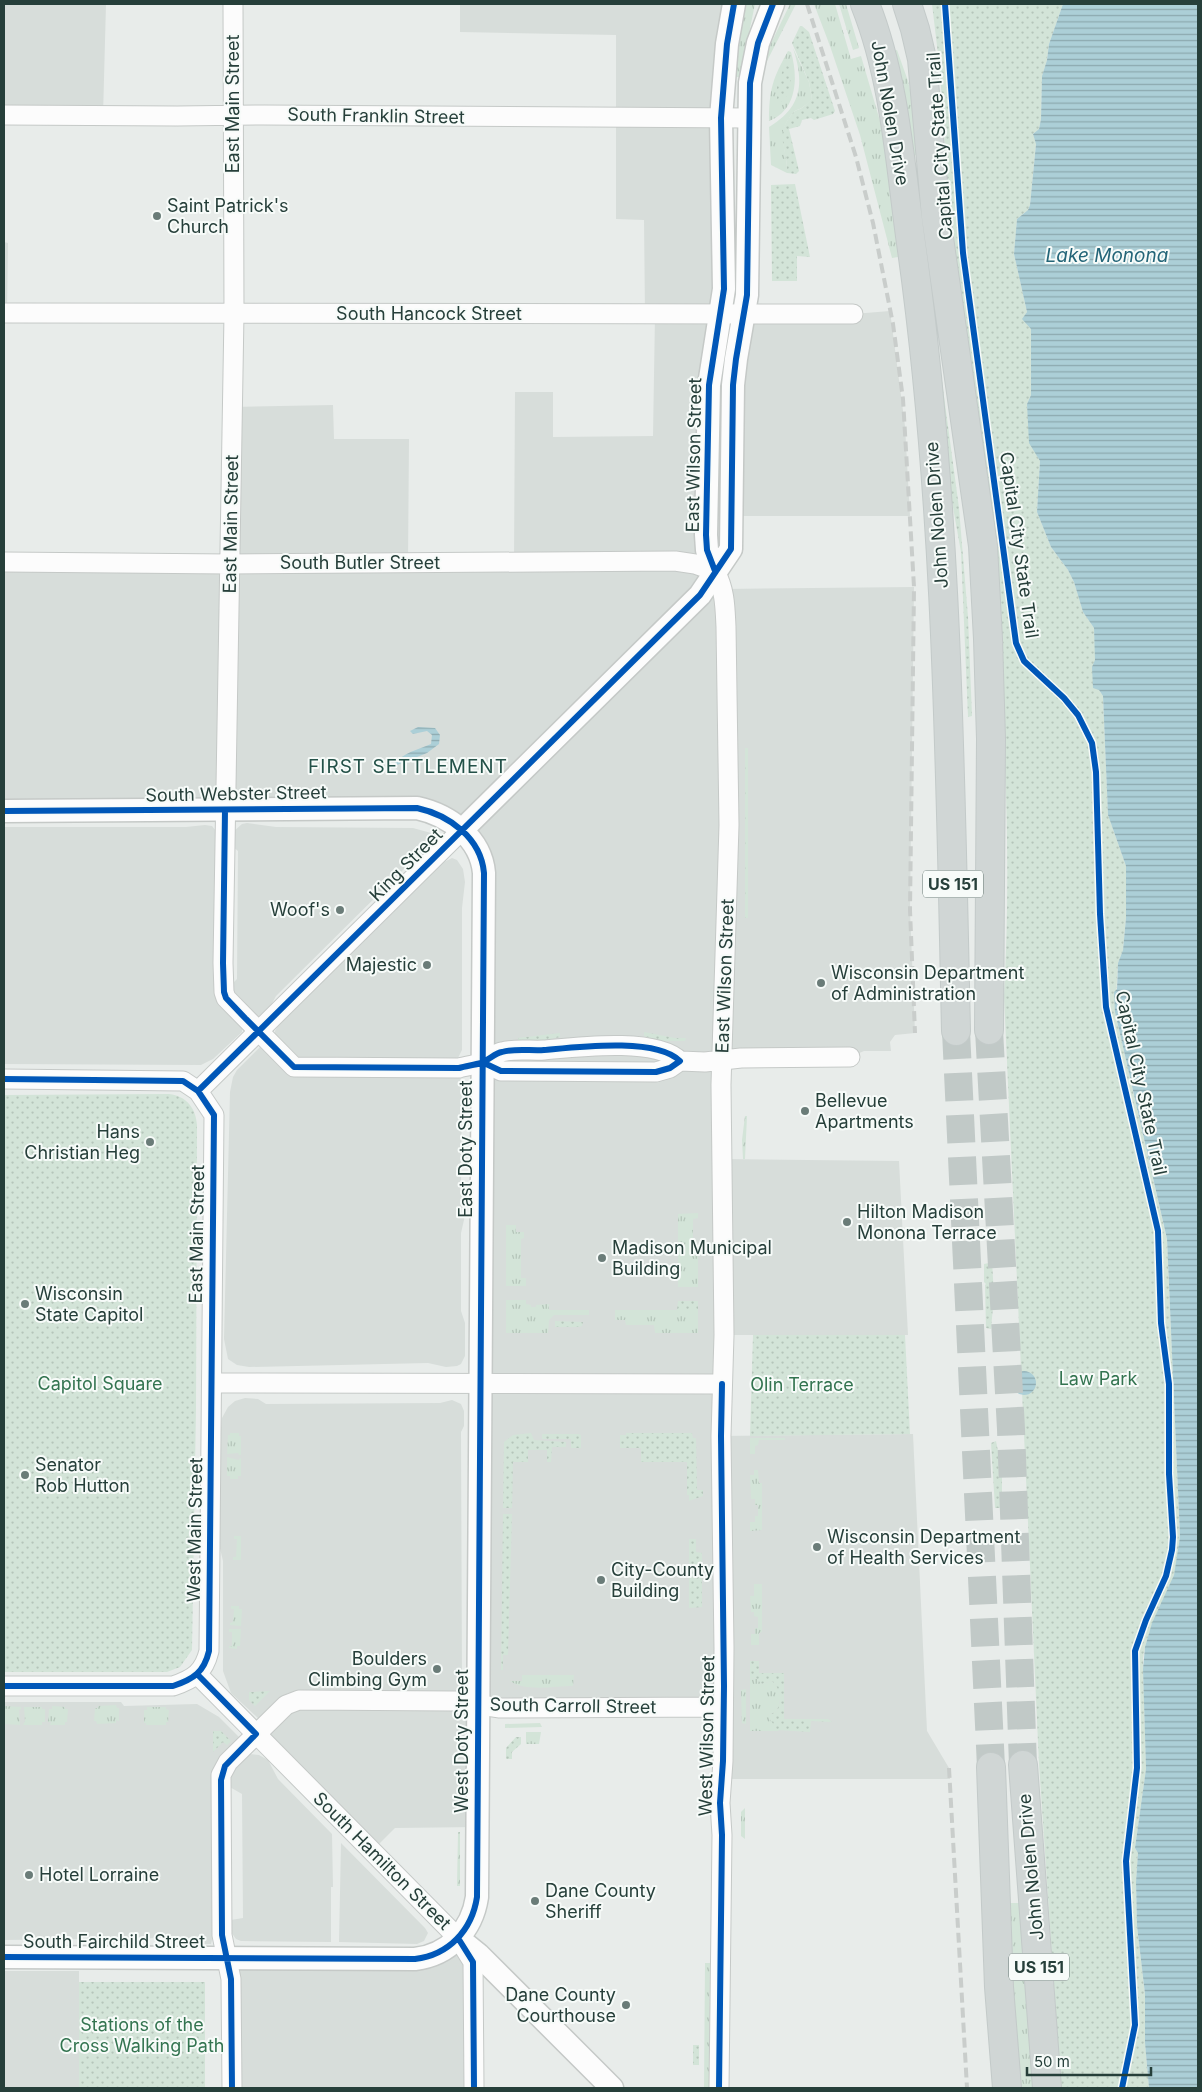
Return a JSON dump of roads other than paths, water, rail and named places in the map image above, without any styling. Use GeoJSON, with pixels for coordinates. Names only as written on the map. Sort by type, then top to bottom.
{"type":"FeatureCollection","features":[{"type":"Feature","properties":{"kind":"main road","name":"John Nolen Drive"},"geometry":{"type":"LineString","coordinates":[[865,4],[881,54],[899,154],[918,295],[939,514],[950,736],[956,1031]]}},
{"type":"Feature","properties":{"kind":"main road","name":"John Nolen Drive"},"geometry":{"type":"LineString","coordinates":[[912,9],[922,59],[936,217],[983,546],[992,739],[989,1030]]}},
{"type":"Feature","properties":{"kind":"main road","name":"John Nolen Drive"},"geometry":{"type":"LineString","coordinates":[[1023,1765],[1047,2088]]}},
{"type":"Feature","properties":{"kind":"main road","name":"John Nolen Drive"},"geometry":{"type":"LineString","coordinates":[[991,1767],[999,1987],[1007,2088]]}},
{"type":"Feature","properties":{"kind":"street","name":"East Main Street"},"geometry":{"type":"LineString","coordinates":[[233,4],[234,314],[223,954],[224,992],[226,998],[294,1067],[459,1068],[482,1062],[502,1052],[603,1046],[629,1046],[660,1050],[675,1056],[680,1061]]}},
{"type":"Feature","properties":{"kind":"street","name":"East Wilson Street"},"geometry":{"type":"LineString","coordinates":[[722,1384],[724,1335],[722,1060],[729,825],[726,627],[723,589],[707,550],[706,535],[709,384],[724,289],[721,118],[727,44],[734,4]]}},
{"type":"Feature","properties":{"kind":"street"},"geometry":{"type":"LineString","coordinates":[[715,571],[727,556],[732,542],[734,384],[736,359],[748,295],[749,118],[752,70],[761,33],[773,4]]}},
{"type":"Feature","properties":{"kind":"street","name":"South Franklin Street"},"geometry":{"type":"LineString","coordinates":[[4,115],[749,118]]}},
{"type":"Feature","properties":{"kind":"street","name":"South Hancock Street"},"geometry":{"type":"LineString","coordinates":[[4,313],[853,314]]}},
{"type":"Feature","properties":{"kind":"street","name":"South Butler Street"},"geometry":{"type":"LineString","coordinates":[[4,562],[230,564],[675,561],[695,564],[715,571]]}},
{"type":"Feature","properties":{"kind":"street","name":"King Street"},"geometry":{"type":"LineString","coordinates":[[198,1091],[700,595],[715,571]]}},
{"type":"Feature","properties":{"kind":"street","name":"South Webster Street"},"geometry":{"type":"LineString","coordinates":[[4,811],[417,808],[444,816],[462,830]]}},
{"type":"Feature","properties":{"kind":"street","name":"East Doty Street"},"geometry":{"type":"LineString","coordinates":[[462,830],[479,854],[483,866],[479,1384]]}},
{"type":"Feature","properties":{"kind":"street"},"geometry":{"type":"LineString","coordinates":[[482,1062],[501,1071],[638,1072],[664,1071],[680,1061],[705,1062],[850,1057]]}},
{"type":"Feature","properties":{"kind":"street"},"geometry":{"type":"LineString","coordinates":[[4,1079],[175,1080],[182,1081],[198,1091]]}},
{"type":"Feature","properties":{"kind":"street","name":"East Main Street"},"geometry":{"type":"LineString","coordinates":[[198,1091],[214,1115],[212,1383]]}},
{"type":"Feature","properties":{"kind":"street"},"geometry":{"type":"LineString","coordinates":[[212,1383],[722,1384]]}},
{"type":"Feature","properties":{"kind":"street","name":"West Main Street"},"geometry":{"type":"LineString","coordinates":[[197,1674],[206,1664],[209,1651],[212,1383]]}},
{"type":"Feature","properties":{"kind":"street","name":"West Doty Street"},"geometry":{"type":"LineString","coordinates":[[458,1938],[472,1916],[477,1897],[479,1384]]}},
{"type":"Feature","properties":{"kind":"street","name":"West Wilson Street"},"geometry":{"type":"LineString","coordinates":[[719,2088],[722,1842],[720,1803],[723,1706],[722,1384]]}},
{"type":"Feature","properties":{"kind":"street"},"geometry":{"type":"LineString","coordinates":[[4,1686],[173,1686],[187,1682],[197,1674]]}},
{"type":"Feature","properties":{"kind":"street","name":"South Hamilton Street"},"geometry":{"type":"LineString","coordinates":[[197,1674],[458,1938],[479,1955],[612,2088]]}},
{"type":"Feature","properties":{"kind":"street","name":"South Carroll Street"},"geometry":{"type":"LineString","coordinates":[[256,1734],[286,1705],[299,1700],[454,1701],[500,1708],[723,1706]]}},
{"type":"Feature","properties":{"kind":"street"},"geometry":{"type":"LineString","coordinates":[[232,2088],[231,1979],[222,1935],[221,1775],[225,1766],[256,1734]]}},
{"type":"Feature","properties":{"kind":"street"},"geometry":{"type":"LineString","coordinates":[[458,1938],[473,1962],[474,2088]]}},
{"type":"Feature","properties":{"kind":"street","name":"South Fairchild Street"},"geometry":{"type":"LineString","coordinates":[[4,1957],[415,1959],[437,1954],[458,1938]]}},
{"type":"Feature","properties":{"kind":"water","name":"Lake Monona"},"geometry":{"type":"Polygon","coordinates":[[[1063,4],[1198,4],[1198,2088],[1149,2088],[1145,2043],[1145,1994],[1137,1926],[1136,1882],[1138,1853],[1135,1848],[1146,1769],[1143,1669],[1145,1647],[1152,1623],[1174,1575],[1180,1537],[1167,1239],[1115,1012],[1114,992],[1117,989],[1118,963],[1123,950],[1126,918],[1126,866],[1108,815],[1103,696],[1099,690],[1093,688],[1092,667],[1095,660],[1094,628],[1083,612],[1074,582],[1068,570],[1051,547],[1037,512],[1040,461],[1029,443],[1027,404],[1031,395],[1031,329],[1022,319],[1027,312],[1014,254],[1017,219],[1028,210],[1030,205],[1036,144],[1033,134],[1039,129],[1041,119],[1042,76],[1049,44],[1063,4]]]}},
{"type":"Feature","properties":{"kind":"water"},"geometry":{"type":"Polygon","coordinates":[[[418,727],[435,728],[440,735],[439,744],[427,753],[392,767],[399,759],[414,750],[431,744],[432,735],[427,731],[413,734],[410,731],[418,727]]]}},
{"type":"Feature","properties":{"kind":"water"},"geometry":{"type":"Polygon","coordinates":[[[1024,1371],[1033,1374],[1036,1383],[1033,1392],[1024,1395],[1015,1392],[1012,1383],[1015,1374],[1024,1371]]]}},
{"type":"Feature","properties":{"kind":"tunnel"},"geometry":{"type":"LineString","coordinates":[[989,1030],[1011,1429],[1023,1765]]}},
{"type":"Feature","properties":{"kind":"tunnel"},"geometry":{"type":"LineString","coordinates":[[956,1031],[991,1767]]}},
{"type":"Feature","properties":{"kind":"railway"},"geometry":{"type":"LineString","coordinates":[[807,4],[856,157],[873,223],[893,324],[903,399],[914,587],[910,910],[915,1033]]}},
{"type":"Feature","properties":{"kind":"railway"},"geometry":{"type":"LineString","coordinates":[[949,1768],[967,2088]]}},
{"type":"Feature","properties":{"kind":"place","name":"Saint Patrick's Church"},"geometry":{"type":"Point","coordinates":[157,216]}},
{"type":"Feature","properties":{"kind":"place","name":"Woof's"},"geometry":{"type":"Point","coordinates":[340,910]}},
{"type":"Feature","properties":{"kind":"place","name":"Majestic"},"geometry":{"type":"Point","coordinates":[427,965]}},
{"type":"Feature","properties":{"kind":"place","name":"Wisconsin Department of Administration"},"geometry":{"type":"Point","coordinates":[821,983]}},
{"type":"Feature","properties":{"kind":"place","name":"Bellevue Apartments"},"geometry":{"type":"Point","coordinates":[805,1111]}},
{"type":"Feature","properties":{"kind":"place","name":"Hans Christian Heg"},"geometry":{"type":"Point","coordinates":[150,1142]}},
{"type":"Feature","properties":{"kind":"place","name":"Hilton Madison Monona Terrace"},"geometry":{"type":"Point","coordinates":[847,1222]}},
{"type":"Feature","properties":{"kind":"place","name":"Madison Municipal Building"},"geometry":{"type":"Point","coordinates":[602,1258]}},
{"type":"Feature","properties":{"kind":"place","name":"Wisconsin State Capitol"},"geometry":{"type":"Point","coordinates":[25,1304]}},
{"type":"Feature","properties":{"kind":"place","name":"Senator Rob Hutton"},"geometry":{"type":"Point","coordinates":[25,1475]}},
{"type":"Feature","properties":{"kind":"place","name":"Wisconsin Department of Health Services"},"geometry":{"type":"Point","coordinates":[817,1547]}},
{"type":"Feature","properties":{"kind":"place","name":"City-County Building"},"geometry":{"type":"Point","coordinates":[601,1580]}},
{"type":"Feature","properties":{"kind":"place","name":"Boulders Climbing Gym"},"geometry":{"type":"Point","coordinates":[437,1669]}},
{"type":"Feature","properties":{"kind":"place","name":"Hotel Lorraine"},"geometry":{"type":"Point","coordinates":[29,1875]}},
{"type":"Feature","properties":{"kind":"place","name":"Dane County Sheriff"},"geometry":{"type":"Point","coordinates":[535,1901]}},
{"type":"Feature","properties":{"kind":"place","name":"Dane County Courthouse"},"geometry":{"type":"Point","coordinates":[626,2005]}},
{"type":"Feature","properties":{"kind":"district","name":"FIRST SETTLEMENT"},"geometry":{"type":"Point","coordinates":[408,766]}},
{"type":"Feature","properties":{"kind":"park label","name":"Law Park"},"geometry":{"type":"Point","coordinates":[1098,1379]}},
{"type":"Feature","properties":{"kind":"park label","name":"Capitol Square"},"geometry":{"type":"Point","coordinates":[100,1384]}},
{"type":"Feature","properties":{"kind":"park label","name":"Olin Terrace"},"geometry":{"type":"Point","coordinates":[802,1385]}},
{"type":"Feature","properties":{"kind":"park label","name":"Stations of the Cross Walking Path"},"geometry":{"type":"Point","coordinates":[142,2035]}}]}
